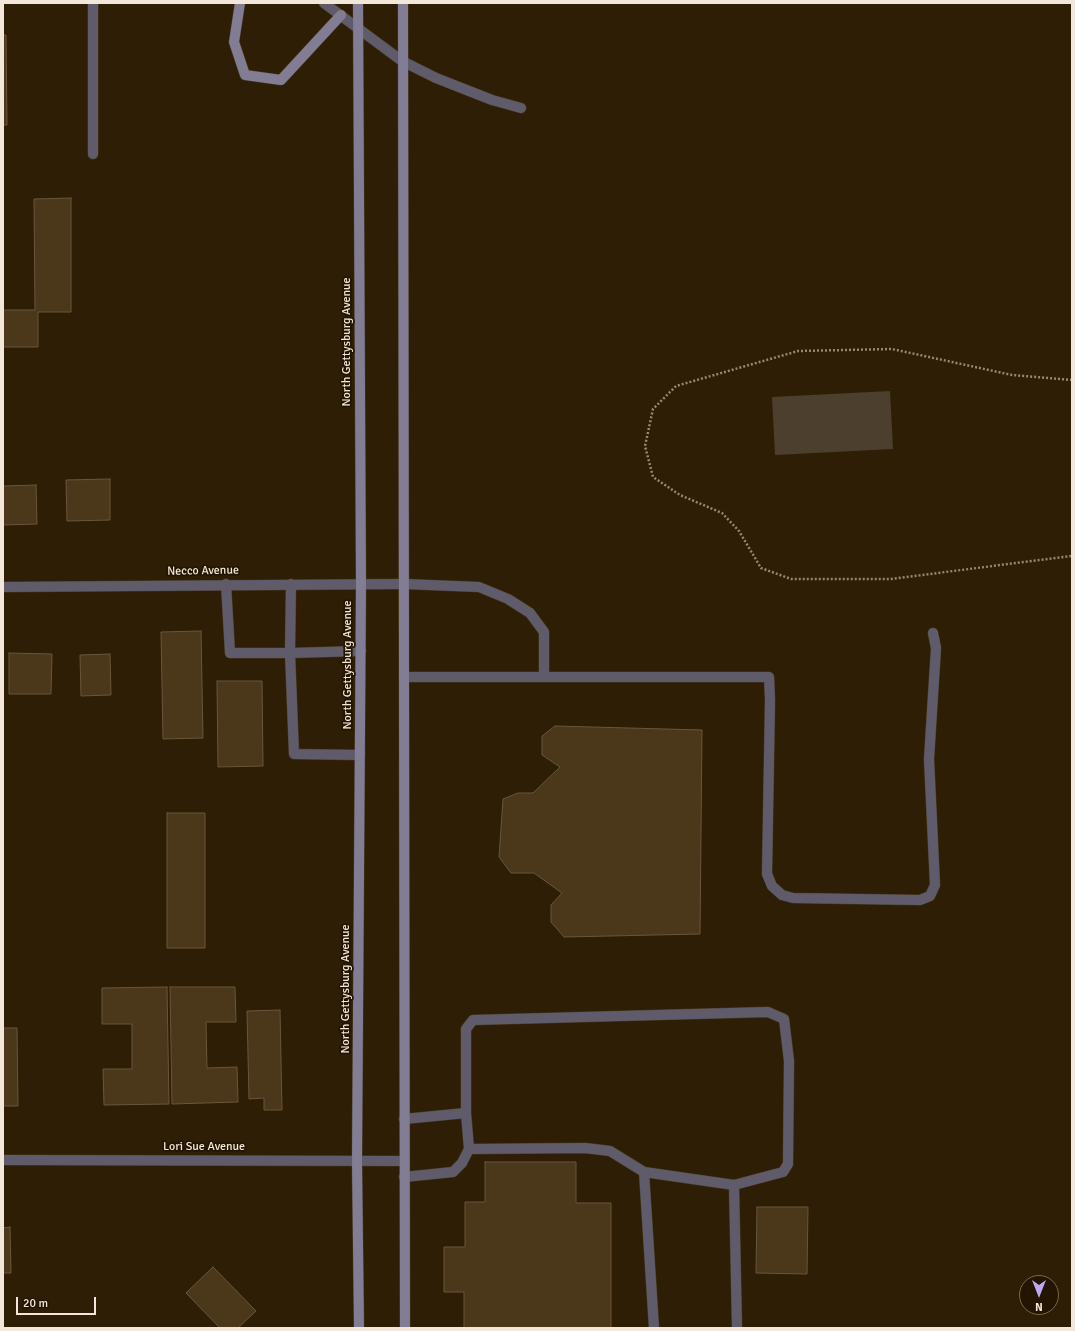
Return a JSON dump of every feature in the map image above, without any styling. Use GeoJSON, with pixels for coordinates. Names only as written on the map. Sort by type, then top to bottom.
{"type":"FeatureCollection","features":[{"type":"Feature","properties":{"kind":"main road"},"geometry":{"type":"LineString","coordinates":[[240,3],[234,42],[244,75],[281,80],[341,15]]}},
{"type":"Feature","properties":{"kind":"main road","name":"North Gettysburg Avenue"},"geometry":{"type":"LineString","coordinates":[[358,3],[361,584],[357,1161],[359,1328]]}},
{"type":"Feature","properties":{"kind":"main road"},"geometry":{"type":"LineString","coordinates":[[403,3],[405,1328]]}},
{"type":"Feature","properties":{"kind":"street"},"geometry":{"type":"LineString","coordinates":[[93,3],[93,154]]}},
{"type":"Feature","properties":{"kind":"street"},"geometry":{"type":"LineString","coordinates":[[324,3],[402,61],[436,78],[485,97],[521,108]]}},
{"type":"Feature","properties":{"kind":"street"},"geometry":{"type":"LineString","coordinates":[[226,584],[230,653],[361,651]]}},
{"type":"Feature","properties":{"kind":"street","name":"Necco Avenue"},"geometry":{"type":"LineString","coordinates":[[3,587],[226,584],[404,584],[479,587],[508,599],[520,606],[530,613],[544,632],[544,678]]}},
{"type":"Feature","properties":{"kind":"street"},"geometry":{"type":"LineString","coordinates":[[291,584],[290,652],[294,754],[360,755]]}},
{"type":"Feature","properties":{"kind":"street"},"geometry":{"type":"LineString","coordinates":[[404,678],[769,678],[770,700],[767,874],[772,886],[782,895],[793,898],[920,900],[930,896],[935,885],[929,759],[936,648],[933,633]]}},
{"type":"Feature","properties":{"kind":"street"},"geometry":{"type":"LineString","coordinates":[[404,1177],[453,1172],[462,1163],[468,1149],[466,1113],[466,1029],[473,1020],[768,1012],[784,1019],[789,1061],[788,1164],[783,1172],[734,1184],[644,1172],[610,1151],[585,1148],[468,1149]]}},
{"type":"Feature","properties":{"kind":"street"},"geometry":{"type":"LineString","coordinates":[[404,1118],[466,1113]]}},
{"type":"Feature","properties":{"kind":"street","name":"Lori Sue Avenue"},"geometry":{"type":"LineString","coordinates":[[3,1160],[404,1161]]}},
{"type":"Feature","properties":{"kind":"street"},"geometry":{"type":"LineString","coordinates":[[644,1172],[654,1328]]}},
{"type":"Feature","properties":{"kind":"street"},"geometry":{"type":"LineString","coordinates":[[734,1184],[737,1328]]}},
{"type":"Feature","properties":{"kind":"path"},"geometry":{"type":"LineString","coordinates":[[1072,380],[1012,375],[892,349],[798,351],[676,386],[653,409],[645,446],[653,477],[680,495],[722,513],[739,531],[761,568],[791,579],[890,579],[1072,556]]}},
{"type":"Feature","properties":{"kind":"shaded area"},"geometry":{"type":"Polygon","coordinates":[[[890,391],[893,449],[775,455],[772,397],[890,391]]]}},
{"type":"Feature","properties":{"kind":"building"},"geometry":{"type":"Polygon","coordinates":[[[3,35],[6,35],[7,125],[3,125],[3,35]]]}},
{"type":"Feature","properties":{"kind":"building"},"geometry":{"type":"Polygon","coordinates":[[[71,198],[71,312],[38,312],[38,347],[3,347],[3,310],[35,310],[34,199],[71,198]]]}},
{"type":"Feature","properties":{"kind":"building"},"geometry":{"type":"Polygon","coordinates":[[[110,479],[110,520],[67,521],[66,480],[110,479]]]}},
{"type":"Feature","properties":{"kind":"building"},"geometry":{"type":"Polygon","coordinates":[[[36,485],[37,524],[3,525],[3,486],[36,485]]]}},
{"type":"Feature","properties":{"kind":"building"},"geometry":{"type":"Polygon","coordinates":[[[201,631],[203,738],[163,739],[161,632],[201,631]]]}},
{"type":"Feature","properties":{"kind":"building"},"geometry":{"type":"Polygon","coordinates":[[[9,653],[52,654],[51,694],[9,694],[9,653]]]}},
{"type":"Feature","properties":{"kind":"building"},"geometry":{"type":"Polygon","coordinates":[[[110,654],[111,695],[81,696],[80,655],[110,654]]]}},
{"type":"Feature","properties":{"kind":"building"},"geometry":{"type":"Polygon","coordinates":[[[217,681],[262,681],[263,766],[218,767],[217,681]]]}},
{"type":"Feature","properties":{"kind":"building"},"geometry":{"type":"Polygon","coordinates":[[[555,726],[702,730],[700,934],[564,937],[551,922],[551,905],[562,893],[534,873],[511,873],[499,857],[503,799],[518,793],[533,793],[560,767],[542,755],[542,736],[555,726]]]}},
{"type":"Feature","properties":{"kind":"building"},"geometry":{"type":"Polygon","coordinates":[[[167,813],[205,813],[205,948],[167,948],[167,813]]]}},
{"type":"Feature","properties":{"kind":"building"},"geometry":{"type":"Polygon","coordinates":[[[167,987],[169,1104],[104,1105],[103,1069],[132,1069],[132,1024],[102,1024],[102,988],[167,987]]]}},
{"type":"Feature","properties":{"kind":"building"},"geometry":{"type":"Polygon","coordinates":[[[170,987],[235,987],[236,1022],[206,1022],[207,1068],[237,1067],[238,1102],[172,1104],[170,987]]]}},
{"type":"Feature","properties":{"kind":"building"},"geometry":{"type":"Polygon","coordinates":[[[280,1010],[282,1110],[264,1110],[264,1098],[249,1099],[247,1011],[280,1010]]]}},
{"type":"Feature","properties":{"kind":"building"},"geometry":{"type":"Polygon","coordinates":[[[3,1028],[17,1028],[18,1106],[3,1106],[3,1028]]]}},
{"type":"Feature","properties":{"kind":"building"},"geometry":{"type":"Polygon","coordinates":[[[485,1162],[576,1162],[576,1203],[611,1203],[611,1328],[464,1328],[464,1292],[444,1292],[444,1247],[465,1247],[465,1202],[485,1202],[485,1162]]]}},
{"type":"Feature","properties":{"kind":"building"},"geometry":{"type":"Polygon","coordinates":[[[757,1207],[808,1207],[807,1274],[756,1273],[757,1207]]]}},
{"type":"Feature","properties":{"kind":"building"},"geometry":{"type":"Polygon","coordinates":[[[10,1227],[11,1273],[3,1273],[3,1228],[10,1227]]]}},
{"type":"Feature","properties":{"kind":"building"},"geometry":{"type":"Polygon","coordinates":[[[213,1267],[256,1311],[238,1328],[220,1328],[186,1293],[213,1267]]]}}]}
